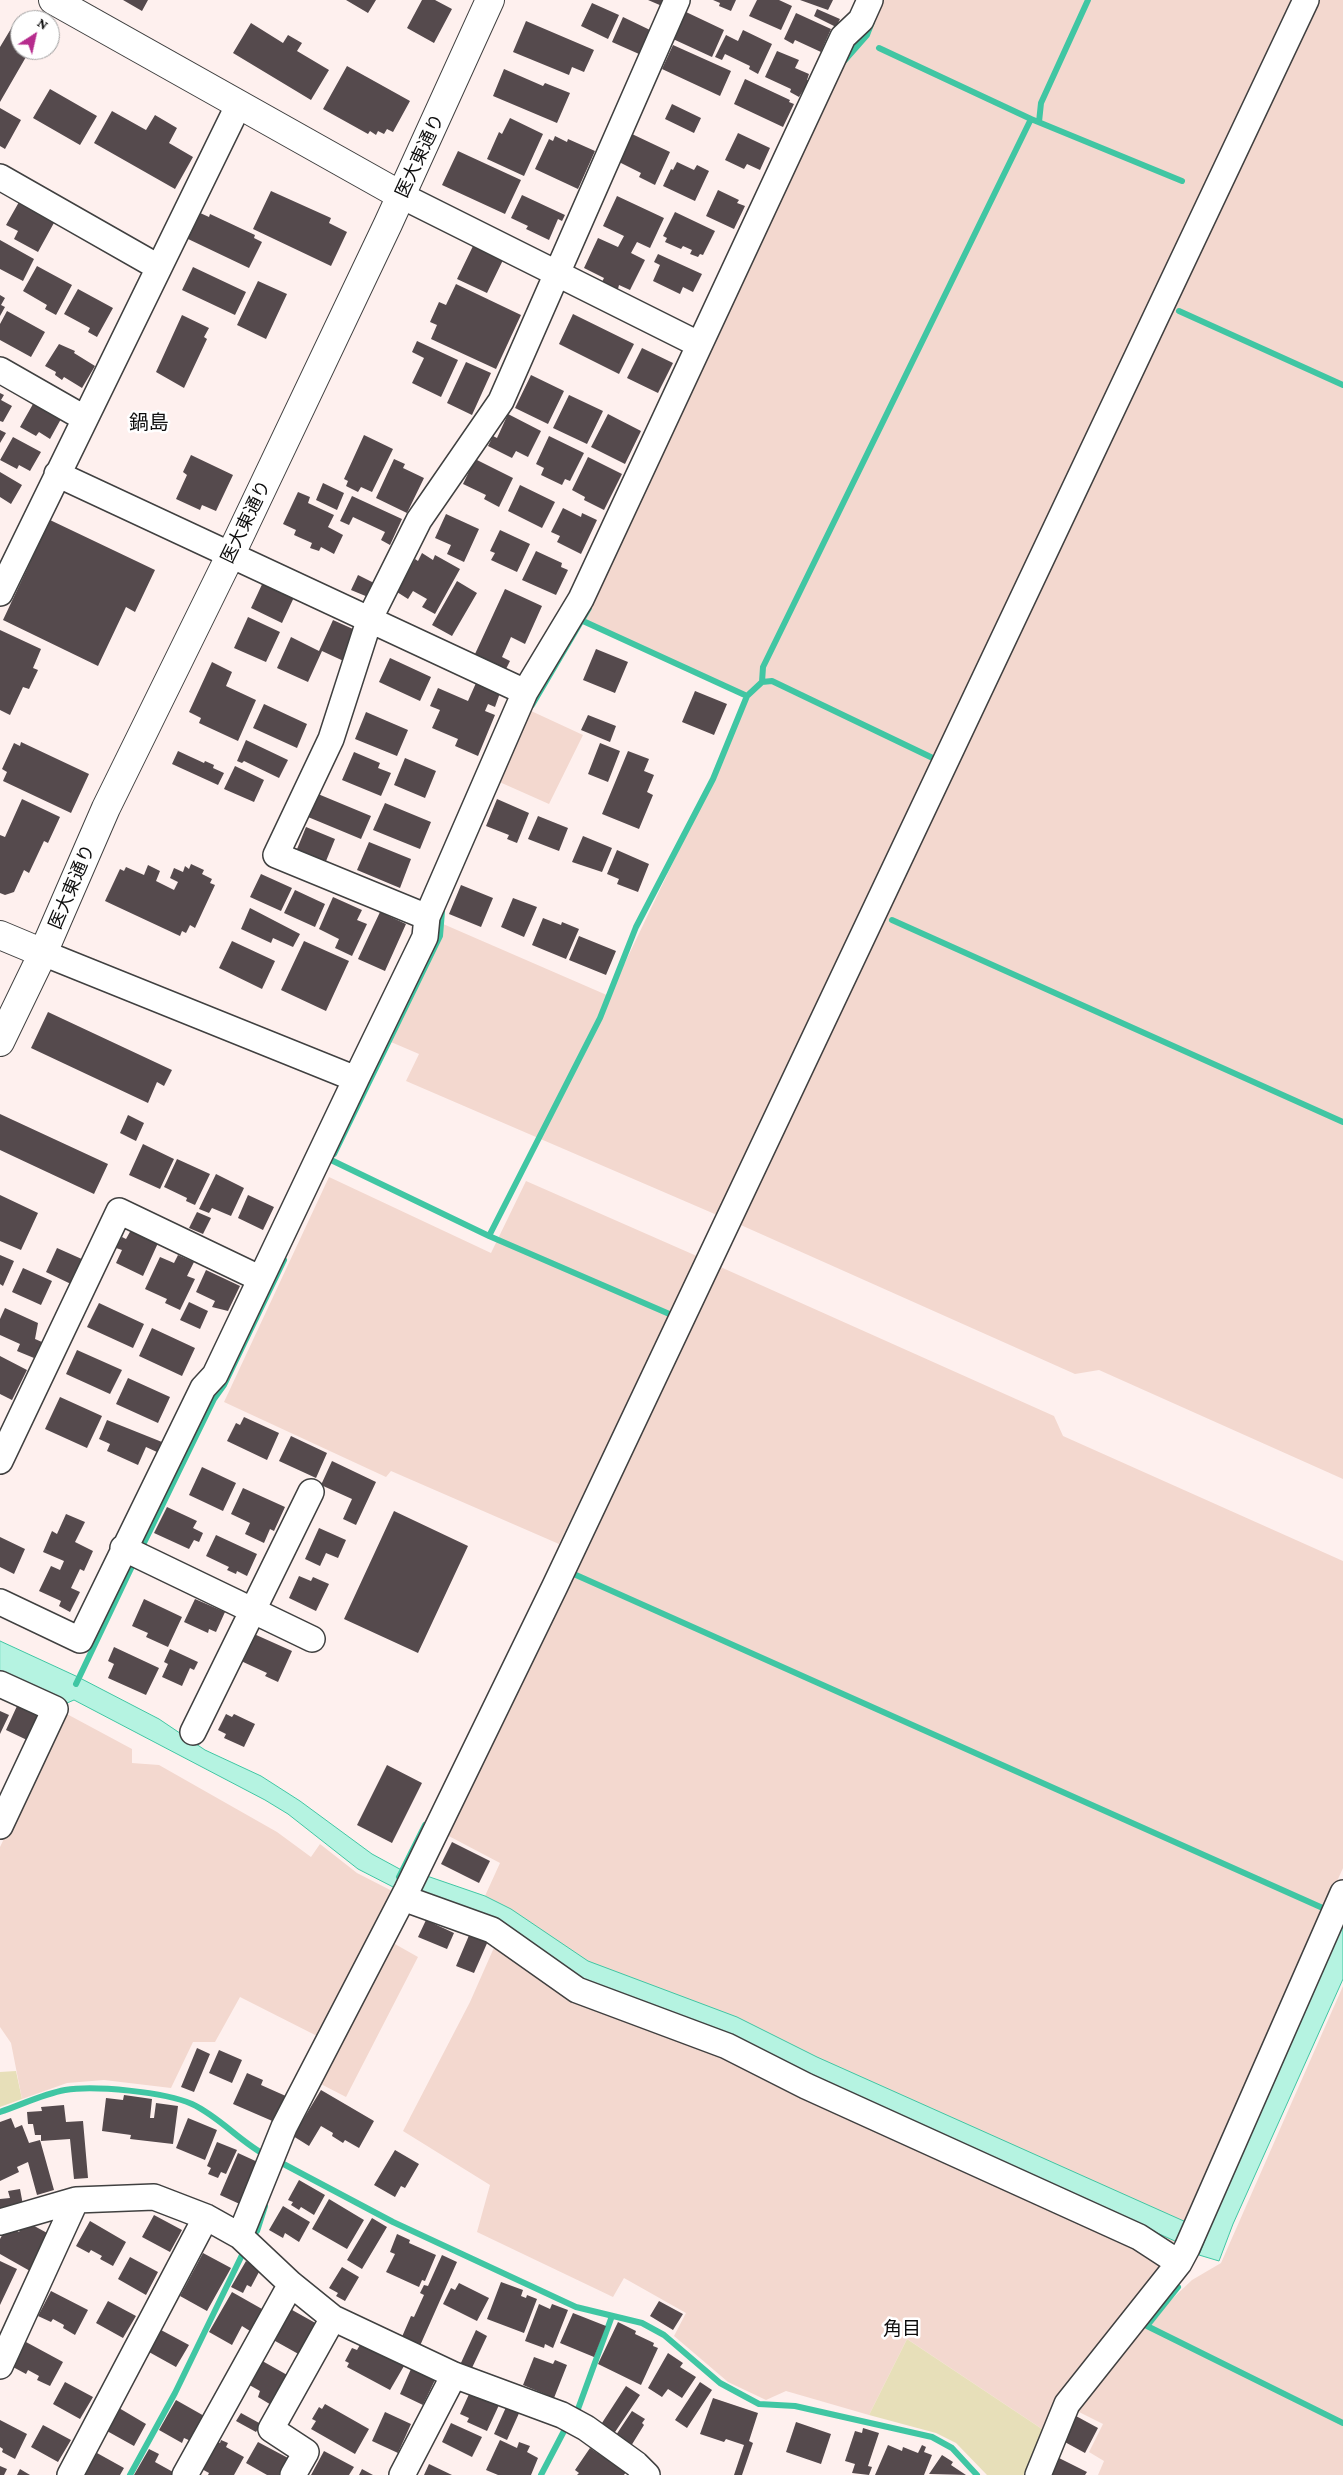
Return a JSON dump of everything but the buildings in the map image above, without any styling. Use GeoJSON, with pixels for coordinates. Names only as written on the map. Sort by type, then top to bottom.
{"type":"FeatureCollection","features":[{"type":"Feature","properties":{"kind":"street"},"geometry":{"type":"LineString","coordinates":[[53,0],[238,106],[402,196],[698,344]]}},
{"type":"Feature","properties":{"kind":"street","name":"医大東通り"},"geometry":{"type":"LineString","coordinates":[[0,1042],[43,953],[106,808],[230,556],[402,196],[490,0]]}},
{"type":"Feature","properties":{"kind":"street"},"geometry":{"type":"LineString","coordinates":[[427,917],[276,855],[330,739],[370,618],[419,520],[501,401],[555,274],[678,0]]}},
{"type":"Feature","properties":{"kind":"street"},"geometry":{"type":"LineString","coordinates":[[0,1602],[80,1640],[132,1552],[203,1388],[215,1375],[259,1278],[426,937],[427,917],[525,692],[581,600],[698,344],[844,37],[861,20],[870,0]]}},
{"type":"Feature","properties":{"kind":"street"},"geometry":{"type":"LineString","coordinates":[[240,2236],[284,2127],[408,1888],[674,1336],[717,1241],[1306,0]]}},
{"type":"Feature","properties":{"kind":"street"},"geometry":{"type":"LineString","coordinates":[[0,593],[5,568],[57,474],[238,106]]}},
{"type":"Feature","properties":{"kind":"street"},"geometry":{"type":"LineString","coordinates":[[0,177],[158,267]]}},
{"type":"Feature","properties":{"kind":"street"},"geometry":{"type":"LineString","coordinates":[[0,370],[84,418]]}},
{"type":"Feature","properties":{"kind":"street"},"geometry":{"type":"LineString","coordinates":[[57,474],[215,546],[230,556],[370,618],[525,692]]}},
{"type":"Feature","properties":{"kind":"street"},"geometry":{"type":"LineString","coordinates":[[0,935],[356,1080]]}},
{"type":"Feature","properties":{"kind":"street"},"geometry":{"type":"LineString","coordinates":[[0,1462],[7,1426],[120,1211],[259,1278]]}},
{"type":"Feature","properties":{"kind":"street"},"geometry":{"type":"LineString","coordinates":[[193,1732],[311,1492]]}},
{"type":"Feature","properties":{"kind":"street"},"geometry":{"type":"LineString","coordinates":[[132,1552],[312,1638]]}},
{"type":"Feature","properties":{"kind":"street"},"geometry":{"type":"LineString","coordinates":[[0,1684],[55,1709],[0,1826]]}},
{"type":"Feature","properties":{"kind":"street"},"geometry":{"type":"LineString","coordinates":[[408,1888],[492,1930],[576,1990],[727,2046],[806,2086],[1183,2256]]}},
{"type":"Feature","properties":{"kind":"street"},"geometry":{"type":"LineString","coordinates":[[1038,2475],[1067,2404],[1183,2256],[1343,1893]]}},
{"type":"Feature","properties":{"kind":"street"},"geometry":{"type":"LineString","coordinates":[[0,2222],[76,2200],[154,2197],[206,2217],[240,2236],[291,2284],[333,2318],[454,2375],[562,2415],[614,2448],[636,2464],[647,2475]]}},
{"type":"Feature","properties":{"kind":"street"},"geometry":{"type":"LineString","coordinates":[[0,2366],[76,2200]]}},
{"type":"Feature","properties":{"kind":"street"},"geometry":{"type":"LineString","coordinates":[[70,2475],[206,2217]]}},
{"type":"Feature","properties":{"kind":"street"},"geometry":{"type":"LineString","coordinates":[[185,2475],[291,2284]]}},
{"type":"Feature","properties":{"kind":"street"},"geometry":{"type":"LineString","coordinates":[[293,2475],[306,2452],[271,2429],[333,2318]]}},
{"type":"Feature","properties":{"kind":"street"},"geometry":{"type":"LineString","coordinates":[[402,2475],[454,2375]]}},
{"type":"Feature","properties":{"kind":"shaded area"},"geometry":{"type":"Polygon","coordinates":[[[883,0],[1291,0],[717,1215],[406,1081],[419,1054],[377,1036],[427,917],[609,996],[713,779],[747,697],[583,621],[847,55],[867,35],[883,0]]]}},
{"type":"Feature","properties":{"kind":"shaded area"},"geometry":{"type":"Polygon","coordinates":[[[1317,0],[1343,0],[1343,1479],[1099,1370],[1075,1374],[734,1222],[1317,0]]]}},
{"type":"Feature","properties":{"kind":"shaded area"},"geometry":{"type":"Polygon","coordinates":[[[529,710],[583,735],[549,804],[495,780],[529,710]]]}},
{"type":"Feature","properties":{"kind":"shaded area"},"geometry":{"type":"Polygon","coordinates":[[[329,1177],[491,1253],[526,1181],[699,1257],[559,1544],[391,1471],[386,1477],[224,1402],[329,1177]]]}},
{"type":"Feature","properties":{"kind":"shaded area"},"geometry":{"type":"Polygon","coordinates":[[[716,1265],[1054,1416],[1063,1436],[1343,1561],[1343,1868],[1162,2269],[1048,2433],[907,2339],[869,2415],[786,2391],[766,2400],[728,2382],[674,2336],[686,2313],[624,2278],[613,2297],[477,2232],[490,2185],[403,2131],[470,2002],[511,1909],[485,1896],[500,1863],[443,1833],[716,1265]]]}},
{"type":"Feature","properties":{"kind":"shaded area"},"geometry":{"type":"Polygon","coordinates":[[[0,1641],[78,1677],[159,1719],[205,1750],[261,1776],[300,1801],[372,1854],[407,1873],[397,1889],[358,1869],[288,1814],[265,1800],[74,1700],[67,1703],[0,1671],[0,1641]]]}},
{"type":"Feature","properties":{"kind":"shaded area"},"geometry":{"type":"Polygon","coordinates":[[[65,1713],[132,1749],[132,1763],[159,1765],[277,1832],[311,1857],[320,1844],[357,1873],[396,1893],[321,2038],[240,1997],[215,2042],[193,2042],[171,2088],[104,2080],[67,2083],[22,2099],[11,2043],[0,2027],[0,1847],[65,1713]]]}},
{"type":"Feature","properties":{"kind":"shaded area"},"geometry":{"type":"Polygon","coordinates":[[[424,1875],[485,1896],[511,1909],[588,1961],[737,2017],[817,2057],[1186,2222],[1177,2242],[808,2074],[579,1978],[417,1893],[424,1875]]]}},
{"type":"Feature","properties":{"kind":"shaded area"},"geometry":{"type":"Polygon","coordinates":[[[1343,1925],[1343,1979],[1233,2224],[1219,2261],[1199,2255],[1212,2222],[1343,1925]]]}},
{"type":"Feature","properties":{"kind":"shaded area"},"geometry":{"type":"Polygon","coordinates":[[[386,1939],[418,1957],[346,2097],[315,2081],[386,1939]]]}},
{"type":"Feature","properties":{"kind":"shaded area"},"geometry":{"type":"Polygon","coordinates":[[[1343,1986],[1343,2475],[1098,2475],[1104,2461],[1089,2452],[1103,2424],[1075,2410],[1131,2338],[1192,2280],[1221,2263],[1343,1986]]]}},
{"type":"Feature","properties":{"kind":"shaded area"},"geometry":{"type":"Polygon","coordinates":[[[16,2071],[22,2099],[0,2107],[0,2072],[16,2071]]]}},
{"type":"Feature","properties":{"kind":"shaded area"},"geometry":{"type":"Polygon","coordinates":[[[907,2339],[1048,2433],[1030,2475],[987,2475],[956,2443],[936,2433],[869,2415],[907,2339]]]}},
{"type":"Feature","properties":{"kind":"waterway"},"geometry":{"type":"LineString","coordinates":[[1039,122],[1041,103],[1088,0]]}},
{"type":"Feature","properties":{"kind":"waterway"},"geometry":{"type":"LineString","coordinates":[[845,60],[867,35],[872,22]]}},
{"type":"Feature","properties":{"kind":"waterway"},"geometry":{"type":"LineString","coordinates":[[879,48],[1031,119],[1182,181]]}},
{"type":"Feature","properties":{"kind":"waterway"},"geometry":{"type":"LineString","coordinates":[[762,682],[763,667],[1031,119]]}},
{"type":"Feature","properties":{"kind":"waterway"},"geometry":{"type":"LineString","coordinates":[[1179,311],[1343,385]]}},
{"type":"Feature","properties":{"kind":"waterway"},"geometry":{"type":"LineString","coordinates":[[532,705],[589,608]]}},
{"type":"Feature","properties":{"kind":"waterway"},"geometry":{"type":"LineString","coordinates":[[583,621],[747,696],[762,682],[772,681],[939,761]]}},
{"type":"Feature","properties":{"kind":"waterway"},"geometry":{"type":"LineString","coordinates":[[489,1236],[600,1018],[636,927],[713,779],[747,696]]}},
{"type":"Feature","properties":{"kind":"waterway"},"geometry":{"type":"LineString","coordinates":[[334,1154],[440,936],[442,911]]}},
{"type":"Feature","properties":{"kind":"waterway"},"geometry":{"type":"LineString","coordinates":[[892,920],[1343,1122]]}},
{"type":"Feature","properties":{"kind":"waterway"},"geometry":{"type":"LineString","coordinates":[[331,1160],[489,1236],[674,1316]]}},
{"type":"Feature","properties":{"kind":"waterway"},"geometry":{"type":"LineString","coordinates":[[140,1551],[214,1399],[224,1385],[284,1260]]}},
{"type":"Feature","properties":{"kind":"waterway"},"geometry":{"type":"LineString","coordinates":[[76,1684],[135,1560]]}},
{"type":"Feature","properties":{"kind":"waterway"},"geometry":{"type":"LineString","coordinates":[[576,1575],[1325,1909]]}},
{"type":"Feature","properties":{"kind":"waterway"},"geometry":{"type":"LineString","coordinates":[[399,1877],[425,1825]]}},
{"type":"Feature","properties":{"kind":"waterway"},"geometry":{"type":"LineString","coordinates":[[0,2112],[65,2090],[93,2088],[148,2093],[180,2100],[202,2109],[267,2156]]}},
{"type":"Feature","properties":{"kind":"waterway"},"geometry":{"type":"LineString","coordinates":[[276,2160],[393,2222],[576,2307],[642,2323],[664,2335],[720,2383],[759,2404],[795,2406],[932,2437],[952,2448],[977,2475]]}},
{"type":"Feature","properties":{"kind":"waterway"},"geometry":{"type":"LineString","coordinates":[[257,2231],[265,2206]]}},
{"type":"Feature","properties":{"kind":"waterway"},"geometry":{"type":"LineString","coordinates":[[130,2475],[175,2393],[242,2255]]}},
{"type":"Feature","properties":{"kind":"waterway"},"geometry":{"type":"LineString","coordinates":[[1178,2287],[1147,2326],[1343,2423]]}},
{"type":"Feature","properties":{"kind":"waterway"},"geometry":{"type":"LineString","coordinates":[[578,2409],[612,2316]]}},
{"type":"Feature","properties":{"kind":"waterway"},"geometry":{"type":"LineString","coordinates":[[541,2475],[564,2431]]}},
{"type":"Feature","properties":{"kind":"district","name":"鍋島"},"geometry":{"type":"Point","coordinates":[149,423]}},
{"type":"Feature","properties":{"kind":"district","name":"角目"},"geometry":{"type":"Point","coordinates":[902,2329]}}]}
